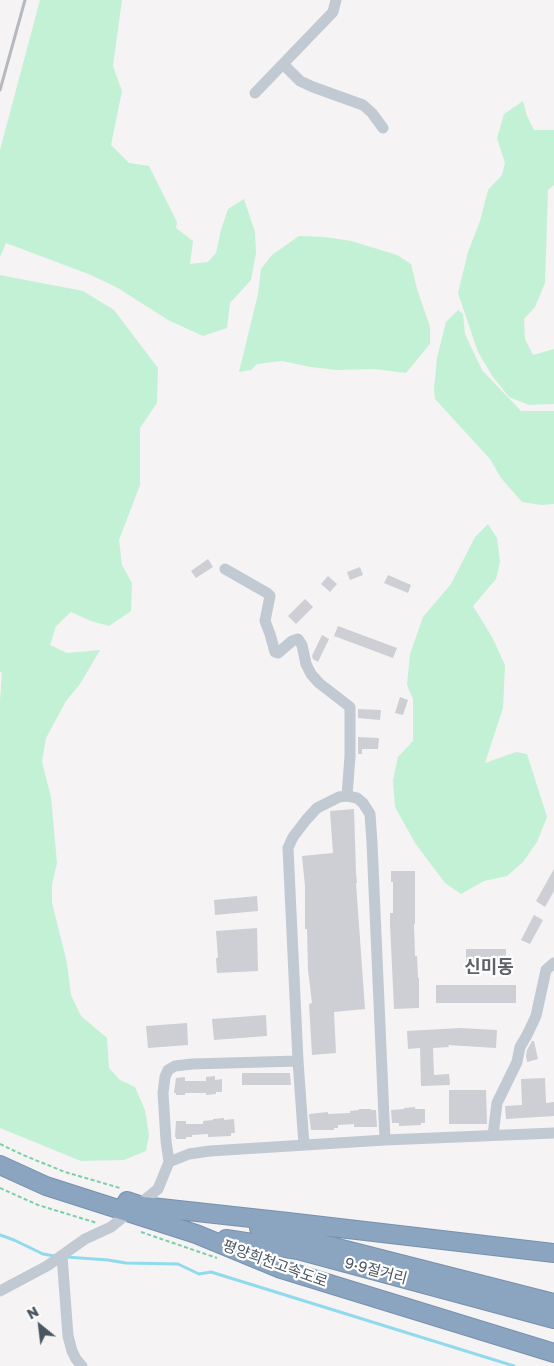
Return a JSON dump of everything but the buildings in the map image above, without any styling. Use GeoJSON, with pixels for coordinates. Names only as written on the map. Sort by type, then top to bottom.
{"type":"FeatureCollection","features":[{"type":"Feature","properties":{"kind":"highway","name":"평양희천고속도로"},"geometry":{"type":"LineString","coordinates":[[0,1153],[281,1269],[554,1353]]}},
{"type":"Feature","properties":{"kind":"highway","name":"평양희천고속도로"},"geometry":{"type":"LineString","coordinates":[[0,1165],[46,1186],[133,1209],[142,1206],[554,1253]]}},
{"type":"Feature","properties":{"kind":"highway","name":"9·9절거리"},"geometry":{"type":"LineString","coordinates":[[207,1214],[554,1303]]}},
{"type":"Feature","properties":{"kind":"highway","name":"9·9절거리"},"geometry":{"type":"LineString","coordinates":[[196,1234],[298,1250],[554,1318]]}},
{"type":"Feature","properties":{"kind":"street"},"geometry":{"type":"LineString","coordinates":[[255,93],[333,12],[336,0]]}},
{"type":"Feature","properties":{"kind":"street"},"geometry":{"type":"LineString","coordinates":[[283,64],[300,81],[363,105],[372,113],[383,128]]}},
{"type":"Feature","properties":{"kind":"street"},"geometry":{"type":"LineString","coordinates":[[225,570],[268,593],[270,596],[265,621],[275,652],[278,653],[292,641],[298,639],[302,645],[306,664],[311,674],[319,683],[350,707],[350,756],[347,796]]}},
{"type":"Feature","properties":{"kind":"street"},"geometry":{"type":"LineString","coordinates":[[304,1145],[288,848],[293,837],[316,808],[339,797],[347,796],[357,798],[364,803],[370,814],[384,1140]]}},
{"type":"Feature","properties":{"kind":"street"},"geometry":{"type":"LineString","coordinates":[[493,1135],[497,1103],[517,1062],[520,1047],[528,1035],[549,981],[546,970],[554,963]]}},
{"type":"Feature","properties":{"kind":"street"},"geometry":{"type":"LineString","coordinates":[[0,1291],[46,1266],[85,1240],[111,1227],[158,1189],[170,1162],[166,1141],[163,1093],[168,1070],[175,1066],[192,1064],[298,1061]]}},
{"type":"Feature","properties":{"kind":"street"},"geometry":{"type":"LineString","coordinates":[[170,1162],[190,1154],[210,1151],[384,1140],[554,1133]]}},
{"type":"Feature","properties":{"kind":"street"},"geometry":{"type":"LineString","coordinates":[[62,1256],[68,1336],[72,1351],[82,1366]]}},
{"type":"Feature","properties":{"kind":"path"},"geometry":{"type":"LineString","coordinates":[[0,1188],[38,1205],[111,1227]]}},
{"type":"Feature","properties":{"kind":"green space"},"geometry":{"type":"Polygon","coordinates":[[[40,0],[122,0],[113,66],[122,91],[111,145],[129,163],[149,166],[177,222],[176,228],[193,241],[190,264],[208,262],[216,253],[228,209],[244,199],[255,232],[256,253],[251,280],[230,303],[227,328],[203,336],[168,320],[118,288],[91,275],[6,243],[0,257],[0,150],[40,0]]]}},
{"type":"Feature","properties":{"kind":"green space"},"geometry":{"type":"Polygon","coordinates":[[[523,101],[527,116],[534,130],[554,130],[554,185],[548,190],[545,283],[535,307],[524,319],[525,339],[533,355],[554,349],[554,404],[529,405],[509,397],[493,377],[478,352],[458,293],[468,252],[480,221],[488,190],[502,175],[505,163],[497,138],[504,114],[523,101]]]}},
{"type":"Feature","properties":{"kind":"green space"},"geometry":{"type":"Polygon","coordinates":[[[299,236],[351,241],[397,255],[411,264],[430,327],[430,344],[406,373],[374,369],[337,370],[282,361],[257,364],[251,370],[239,372],[258,294],[261,269],[272,255],[299,236]]]}},
{"type":"Feature","properties":{"kind":"green space"},"geometry":{"type":"Polygon","coordinates":[[[0,275],[83,291],[114,310],[158,368],[157,403],[140,428],[140,485],[119,540],[122,565],[132,583],[131,611],[109,626],[91,621],[71,612],[56,626],[50,645],[67,653],[100,650],[80,684],[66,701],[46,738],[42,762],[51,797],[57,863],[52,884],[52,903],[67,963],[71,995],[81,1016],[107,1038],[109,1068],[120,1080],[135,1087],[145,1110],[149,1135],[146,1151],[124,1160],[81,1161],[0,1128],[0,701],[2,673],[0,671],[0,275]]]}},
{"type":"Feature","properties":{"kind":"green space"},"geometry":{"type":"Polygon","coordinates":[[[458,310],[463,314],[465,334],[482,370],[521,411],[554,411],[554,504],[542,505],[522,502],[501,478],[490,459],[435,399],[437,358],[446,322],[458,310]]]}},
{"type":"Feature","properties":{"kind":"green space"},"geometry":{"type":"Polygon","coordinates":[[[488,524],[497,538],[500,562],[496,579],[473,606],[492,637],[505,665],[503,708],[485,763],[516,752],[527,754],[547,817],[537,842],[523,862],[507,876],[484,881],[461,894],[445,883],[415,843],[395,807],[393,780],[398,757],[413,741],[413,699],[407,685],[410,654],[423,617],[451,584],[475,537],[488,524]]]}},
{"type":"Feature","properties":{"kind":"waterway"},"geometry":{"type":"LineString","coordinates":[[0,1235],[43,1254],[55,1256]]}},
{"type":"Feature","properties":{"kind":"waterway"},"geometry":{"type":"LineString","coordinates":[[66,1257],[126,1263],[178,1264],[199,1274],[211,1272],[514,1366]]}},
{"type":"Feature","properties":{"kind":"railway"},"geometry":{"type":"LineString","coordinates":[[0,90],[25,0]]}},
{"type":"Feature","properties":{"kind":"district","name":"신미동"},"geometry":{"type":"Point","coordinates":[489,967]}}]}
